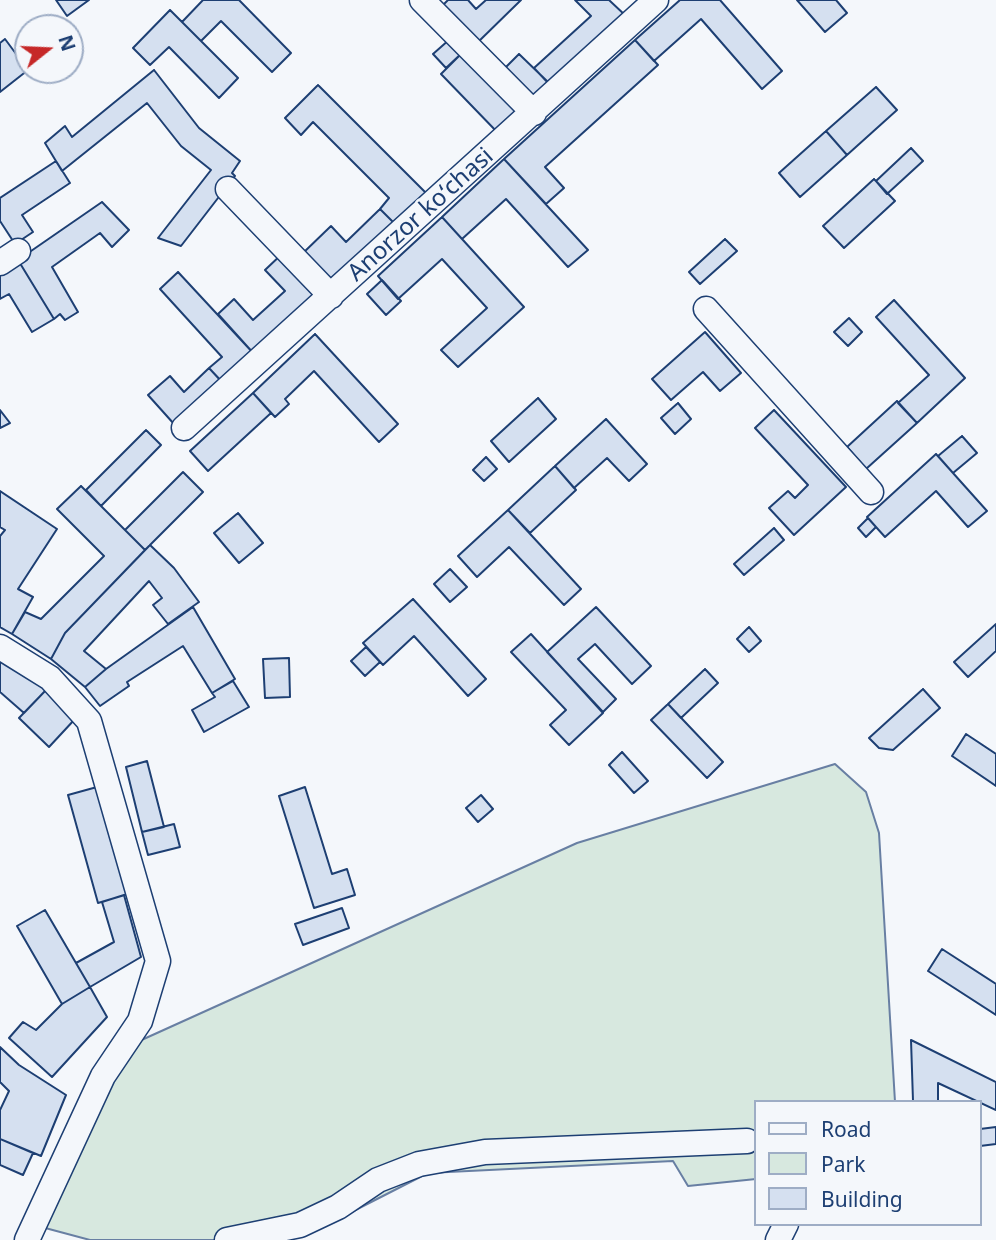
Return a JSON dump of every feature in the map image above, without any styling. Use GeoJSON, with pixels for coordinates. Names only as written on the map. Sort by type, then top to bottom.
{"type":"FeatureCollection","features":[{"type":"Feature","properties":{"kind":"street"},"geometry":{"type":"LineString","coordinates":[[422,0],[534,113]]}},
{"type":"Feature","properties":{"kind":"street","name":"Anorzor koʻchasi"},"geometry":{"type":"LineString","coordinates":[[184,428],[656,0]]}},
{"type":"Feature","properties":{"kind":"street"},"geometry":{"type":"LineString","coordinates":[[228,189],[331,296]]}},
{"type":"Feature","properties":{"kind":"street"},"geometry":{"type":"LineString","coordinates":[[706,310],[871,492]]}},
{"type":"Feature","properties":{"kind":"street"},"geometry":{"type":"LineString","coordinates":[[0,647],[50,678],[89,720],[159,961],[140,1021],[103,1076],[27,1240]]}},
{"type":"Feature","properties":{"kind":"street"},"geometry":{"type":"LineString","coordinates":[[227,1240],[300,1225],[338,1207],[378,1180],[419,1164],[485,1152],[747,1141]]}},
{"type":"Feature","properties":{"kind":"green space"},"geometry":{"type":"Polygon","coordinates":[[[835,764],[866,792],[879,833],[895,1100],[754,1100],[754,1179],[688,1186],[673,1161],[428,1173],[332,1222],[246,1240],[90,1240],[34,1225],[115,1052],[577,843],[835,764]]]}},
{"type":"Feature","properties":{"kind":"building"},"geometry":{"type":"Polygon","coordinates":[[[56,0],[89,0],[70,14],[66,14],[56,0]]]}},
{"type":"Feature","properties":{"kind":"building"},"geometry":{"type":"Polygon","coordinates":[[[203,0],[239,0],[291,53],[272,72],[221,21],[201,41],[182,22],[203,0]]]}},
{"type":"Feature","properties":{"kind":"building"},"geometry":{"type":"Polygon","coordinates":[[[448,0],[468,0],[476,9],[486,0],[521,0],[474,46],[439,9],[448,0]]]}},
{"type":"Feature","properties":{"kind":"building"},"geometry":{"type":"Polygon","coordinates":[[[575,0],[609,0],[626,16],[551,86],[534,68],[591,16],[575,0]]]}},
{"type":"Feature","properties":{"kind":"building"},"geometry":{"type":"Polygon","coordinates":[[[680,0],[720,0],[782,71],[762,89],[701,19],[654,61],[635,40],[680,0]]]}},
{"type":"Feature","properties":{"kind":"building"},"geometry":{"type":"Polygon","coordinates":[[[797,0],[836,0],[847,13],[825,32],[797,0]]]}},
{"type":"Feature","properties":{"kind":"building"},"geometry":{"type":"Polygon","coordinates":[[[170,10],[238,78],[219,98],[169,47],[150,65],[133,48],[170,10]]]}},
{"type":"Feature","properties":{"kind":"building"},"geometry":{"type":"Polygon","coordinates":[[[5,39],[14,51],[14,81],[0,92],[0,43],[5,39]]]}},
{"type":"Feature","properties":{"kind":"building"},"geometry":{"type":"Polygon","coordinates":[[[450,39],[463,52],[446,68],[433,54],[450,39]]]}},
{"type":"Feature","properties":{"kind":"building"},"geometry":{"type":"Polygon","coordinates":[[[635,40],[658,65],[545,167],[564,188],[546,204],[504,159],[635,40]]]}},
{"type":"Feature","properties":{"kind":"building"},"geometry":{"type":"Polygon","coordinates":[[[463,52],[525,109],[499,134],[441,74],[463,52]]]}},
{"type":"Feature","properties":{"kind":"building"},"geometry":{"type":"Polygon","coordinates":[[[519,54],[549,83],[532,100],[502,71],[519,54]]]}},
{"type":"Feature","properties":{"kind":"building"},"geometry":{"type":"Polygon","coordinates":[[[154,70],[199,128],[240,161],[232,173],[235,176],[181,246],[158,238],[211,170],[181,146],[147,103],[62,171],[45,143],[65,126],[72,137],[154,70]]]}},
{"type":"Feature","properties":{"kind":"building"},"geometry":{"type":"Polygon","coordinates":[[[318,85],[429,196],[394,223],[380,209],[389,198],[313,122],[301,135],[285,118],[318,85]]]}},
{"type":"Feature","properties":{"kind":"building"},"geometry":{"type":"Polygon","coordinates":[[[876,87],[897,110],[847,155],[826,131],[876,87]]]}},
{"type":"Feature","properties":{"kind":"building"},"geometry":{"type":"Polygon","coordinates":[[[826,131],[847,155],[800,197],[779,173],[826,131]]]}},
{"type":"Feature","properties":{"kind":"building"},"geometry":{"type":"Polygon","coordinates":[[[911,148],[923,161],[887,194],[876,181],[911,148]]]}},
{"type":"Feature","properties":{"kind":"building"},"geometry":{"type":"Polygon","coordinates":[[[504,159],[588,250],[568,267],[506,199],[462,239],[442,217],[504,159]]]}},
{"type":"Feature","properties":{"kind":"building"},"geometry":{"type":"Polygon","coordinates":[[[56,161],[70,183],[22,215],[33,232],[15,244],[0,221],[0,198],[56,161]]]}},
{"type":"Feature","properties":{"kind":"building"},"geometry":{"type":"Polygon","coordinates":[[[874,179],[895,201],[844,248],[823,226],[874,179]]]}},
{"type":"Feature","properties":{"kind":"building"},"geometry":{"type":"Polygon","coordinates":[[[102,202],[129,230],[112,247],[100,233],[52,267],[78,312],[65,320],[60,314],[54,319],[18,260],[102,202]]]}},
{"type":"Feature","properties":{"kind":"building"},"geometry":{"type":"Polygon","coordinates":[[[380,209],[394,223],[331,285],[302,254],[331,226],[346,242],[380,209]]]}},
{"type":"Feature","properties":{"kind":"building"},"geometry":{"type":"Polygon","coordinates":[[[442,217],[524,307],[458,367],[441,350],[487,308],[442,259],[398,299],[378,276],[442,217]]]}},
{"type":"Feature","properties":{"kind":"building"},"geometry":{"type":"Polygon","coordinates":[[[725,239],[737,251],[700,284],[689,272],[725,239]]]}},
{"type":"Feature","properties":{"kind":"building"},"geometry":{"type":"Polygon","coordinates":[[[284,252],[322,294],[255,355],[218,314],[234,299],[253,320],[285,291],[265,270],[284,252]]]}},
{"type":"Feature","properties":{"kind":"building"},"geometry":{"type":"Polygon","coordinates":[[[18,260],[54,319],[32,332],[9,294],[0,299],[0,271],[18,260]]]}},
{"type":"Feature","properties":{"kind":"building"},"geometry":{"type":"Polygon","coordinates":[[[178,272],[255,355],[224,384],[209,368],[222,357],[160,289],[178,272]]]}},
{"type":"Feature","properties":{"kind":"building"},"geometry":{"type":"Polygon","coordinates":[[[382,280],[401,301],[386,315],[367,294],[382,280]]]}},
{"type":"Feature","properties":{"kind":"building"},"geometry":{"type":"Polygon","coordinates":[[[894,300],[965,378],[917,423],[898,403],[929,375],[876,317],[894,300]]]}},
{"type":"Feature","properties":{"kind":"building"},"geometry":{"type":"Polygon","coordinates":[[[849,318],[862,332],[848,346],[834,332],[849,318]]]}},
{"type":"Feature","properties":{"kind":"building"},"geometry":{"type":"Polygon","coordinates":[[[705,332],[741,373],[720,391],[703,372],[671,400],[652,379],[705,332]]]}},
{"type":"Feature","properties":{"kind":"building"},"geometry":{"type":"Polygon","coordinates":[[[315,334],[398,424],[379,442],[314,371],[285,399],[289,404],[275,417],[253,393],[315,334]]]}},
{"type":"Feature","properties":{"kind":"building"},"geometry":{"type":"Polygon","coordinates":[[[209,368],[221,381],[174,424],[148,395],[170,376],[184,392],[209,368]]]}},
{"type":"Feature","properties":{"kind":"building"},"geometry":{"type":"Polygon","coordinates":[[[253,393],[271,413],[208,471],[190,451],[253,393]]]}},
{"type":"Feature","properties":{"kind":"building"},"geometry":{"type":"Polygon","coordinates":[[[538,398],[556,419],[509,462],[491,441],[538,398]]]}},
{"type":"Feature","properties":{"kind":"building"},"geometry":{"type":"Polygon","coordinates":[[[897,401],[917,423],[866,469],[847,447],[897,401]]]}},
{"type":"Feature","properties":{"kind":"building"},"geometry":{"type":"Polygon","coordinates":[[[678,403],[691,419],[675,434],[661,418],[678,403]]]}},
{"type":"Feature","properties":{"kind":"building"},"geometry":{"type":"Polygon","coordinates":[[[0,410],[10,423],[0,428],[0,410]]]}},
{"type":"Feature","properties":{"kind":"building"},"geometry":{"type":"Polygon","coordinates":[[[774,410],[846,487],[794,535],[769,508],[788,491],[795,498],[808,485],[755,428],[774,410]]]}},
{"type":"Feature","properties":{"kind":"building"},"geometry":{"type":"Polygon","coordinates":[[[606,419],[647,464],[629,481],[607,458],[574,488],[555,466],[606,419]]]}},
{"type":"Feature","properties":{"kind":"building"},"geometry":{"type":"Polygon","coordinates":[[[146,430],[161,445],[101,506],[86,490],[146,430]]]}},
{"type":"Feature","properties":{"kind":"building"},"geometry":{"type":"Polygon","coordinates":[[[962,436],[977,453],[953,473],[938,456],[962,436]]]}},
{"type":"Feature","properties":{"kind":"building"},"geometry":{"type":"Polygon","coordinates":[[[936,454],[987,511],[968,527],[936,491],[885,537],[867,517],[936,454]]]}},
{"type":"Feature","properties":{"kind":"building"},"geometry":{"type":"Polygon","coordinates":[[[486,457],[497,469],[484,481],[473,470],[486,457]]]}},
{"type":"Feature","properties":{"kind":"building"},"geometry":{"type":"Polygon","coordinates":[[[555,466],[576,490],[530,533],[508,510],[555,466]]]}},
{"type":"Feature","properties":{"kind":"building"},"geometry":{"type":"Polygon","coordinates":[[[183,472],[203,492],[145,550],[125,530],[183,472]]]}},
{"type":"Feature","properties":{"kind":"building"},"geometry":{"type":"Polygon","coordinates":[[[81,486],[145,550],[65,633],[51,659],[12,634],[25,612],[41,619],[104,556],[57,509],[81,486]]]}},
{"type":"Feature","properties":{"kind":"building"},"geometry":{"type":"Polygon","coordinates":[[[0,491],[57,529],[18,589],[33,597],[12,634],[0,627],[0,536],[5,530],[0,527],[0,491]]]}},
{"type":"Feature","properties":{"kind":"building"},"geometry":{"type":"Polygon","coordinates":[[[508,510],[581,589],[564,605],[509,547],[477,577],[458,556],[508,510]]]}},
{"type":"Feature","properties":{"kind":"building"},"geometry":{"type":"Polygon","coordinates":[[[238,513],[263,543],[239,563],[214,533],[238,513]]]}},
{"type":"Feature","properties":{"kind":"building"},"geometry":{"type":"Polygon","coordinates":[[[868,518],[876,527],[866,537],[858,528],[868,518]]]}},
{"type":"Feature","properties":{"kind":"building"},"geometry":{"type":"Polygon","coordinates":[[[774,528],[784,540],[744,575],[734,564],[774,528]]]}},
{"type":"Feature","properties":{"kind":"building"},"geometry":{"type":"Polygon","coordinates":[[[150,545],[174,568],[199,602],[168,624],[153,605],[162,598],[149,581],[84,651],[106,669],[85,687],[51,659],[65,633],[150,545]]]}},
{"type":"Feature","properties":{"kind":"building"},"geometry":{"type":"Polygon","coordinates":[[[450,569],[467,587],[450,602],[434,584],[450,569]]]}},
{"type":"Feature","properties":{"kind":"building"},"geometry":{"type":"Polygon","coordinates":[[[413,599],[486,679],[468,696],[414,636],[383,665],[363,643],[413,599]]]}},
{"type":"Feature","properties":{"kind":"building"},"geometry":{"type":"Polygon","coordinates":[[[193,607],[235,679],[212,693],[183,646],[127,682],[129,686],[100,706],[85,687],[193,607]]]}},
{"type":"Feature","properties":{"kind":"building"},"geometry":{"type":"Polygon","coordinates":[[[596,607],[651,666],[632,684],[595,644],[578,659],[616,699],[603,712],[547,652],[596,607]]]}},
{"type":"Feature","properties":{"kind":"building"},"geometry":{"type":"Polygon","coordinates":[[[996,624],[996,651],[968,677],[954,662],[996,624]]]}},
{"type":"Feature","properties":{"kind":"building"},"geometry":{"type":"Polygon","coordinates":[[[749,627],[761,641],[749,652],[737,639],[749,627]]]}},
{"type":"Feature","properties":{"kind":"building"},"geometry":{"type":"Polygon","coordinates":[[[531,634],[603,713],[569,745],[550,725],[566,710],[511,652],[531,634]]]}},
{"type":"Feature","properties":{"kind":"building"},"geometry":{"type":"Polygon","coordinates":[[[366,647],[380,662],[365,676],[351,661],[366,647]]]}},
{"type":"Feature","properties":{"kind":"building"},"geometry":{"type":"Polygon","coordinates":[[[0,655],[46,690],[24,713],[0,692],[0,655]]]}},
{"type":"Feature","properties":{"kind":"building"},"geometry":{"type":"Polygon","coordinates":[[[289,658],[290,697],[265,698],[263,659],[289,658]]]}},
{"type":"Feature","properties":{"kind":"building"},"geometry":{"type":"Polygon","coordinates":[[[705,669],[718,683],[681,718],[668,704],[705,669]]]}},
{"type":"Feature","properties":{"kind":"building"},"geometry":{"type":"Polygon","coordinates":[[[233,681],[249,707],[204,732],[192,710],[215,697],[212,693],[233,681]]]}},
{"type":"Feature","properties":{"kind":"building"},"geometry":{"type":"Polygon","coordinates":[[[923,689],[940,708],[893,750],[879,748],[869,738],[923,689]]]}},
{"type":"Feature","properties":{"kind":"building"},"geometry":{"type":"Polygon","coordinates":[[[46,690],[75,719],[49,747],[19,718],[46,690]]]}},
{"type":"Feature","properties":{"kind":"building"},"geometry":{"type":"Polygon","coordinates":[[[668,704],[723,762],[707,778],[651,720],[668,704]]]}},
{"type":"Feature","properties":{"kind":"building"},"geometry":{"type":"Polygon","coordinates":[[[966,734],[996,754],[996,786],[952,756],[966,734]]]}},
{"type":"Feature","properties":{"kind":"building"},"geometry":{"type":"Polygon","coordinates":[[[622,752],[648,781],[634,793],[609,765],[622,752]]]}},
{"type":"Feature","properties":{"kind":"building"},"geometry":{"type":"Polygon","coordinates":[[[147,761],[164,827],[142,832],[126,767],[147,761]]]}},
{"type":"Feature","properties":{"kind":"building"},"geometry":{"type":"Polygon","coordinates":[[[97,787],[128,894],[98,903],[68,795],[97,787]]]}},
{"type":"Feature","properties":{"kind":"building"},"geometry":{"type":"Polygon","coordinates":[[[305,787],[332,874],[347,869],[355,895],[314,908],[279,796],[305,787]]]}},
{"type":"Feature","properties":{"kind":"building"},"geometry":{"type":"Polygon","coordinates":[[[481,795],[493,809],[478,822],[466,808],[481,795]]]}},
{"type":"Feature","properties":{"kind":"building"},"geometry":{"type":"Polygon","coordinates":[[[174,824],[180,847],[148,855],[142,832],[174,824]]]}},
{"type":"Feature","properties":{"kind":"building"},"geometry":{"type":"Polygon","coordinates":[[[124,895],[141,957],[90,987],[76,963],[114,942],[102,902],[124,895]]]}},
{"type":"Feature","properties":{"kind":"building"},"geometry":{"type":"Polygon","coordinates":[[[342,908],[349,928],[303,945],[295,924],[342,908]]]}},
{"type":"Feature","properties":{"kind":"building"},"geometry":{"type":"Polygon","coordinates":[[[45,910],[90,987],[62,1004],[17,926],[45,910]]]}},
{"type":"Feature","properties":{"kind":"building"},"geometry":{"type":"Polygon","coordinates":[[[942,949],[996,984],[996,1015],[928,971],[942,949]]]}},
{"type":"Feature","properties":{"kind":"building"},"geometry":{"type":"Polygon","coordinates":[[[90,987],[107,1017],[52,1077],[9,1038],[23,1022],[36,1030],[62,1004],[90,987]]]}},
{"type":"Feature","properties":{"kind":"building"},"geometry":{"type":"Polygon","coordinates":[[[911,1040],[996,1082],[996,1110],[982,1103],[982,1100],[975,1100],[938,1083],[938,1100],[913,1100],[911,1040]]]}},
{"type":"Feature","properties":{"kind":"building"},"geometry":{"type":"Polygon","coordinates":[[[0,1047],[19,1065],[66,1095],[41,1156],[0,1139],[0,1110],[9,1091],[0,1082],[0,1047]]]}},
{"type":"Feature","properties":{"kind":"building"},"geometry":{"type":"Polygon","coordinates":[[[996,1127],[996,1144],[982,1146],[982,1129],[996,1127]]]}},
{"type":"Feature","properties":{"kind":"building"},"geometry":{"type":"Polygon","coordinates":[[[0,1139],[33,1153],[23,1175],[0,1165],[0,1139]]]}}]}
